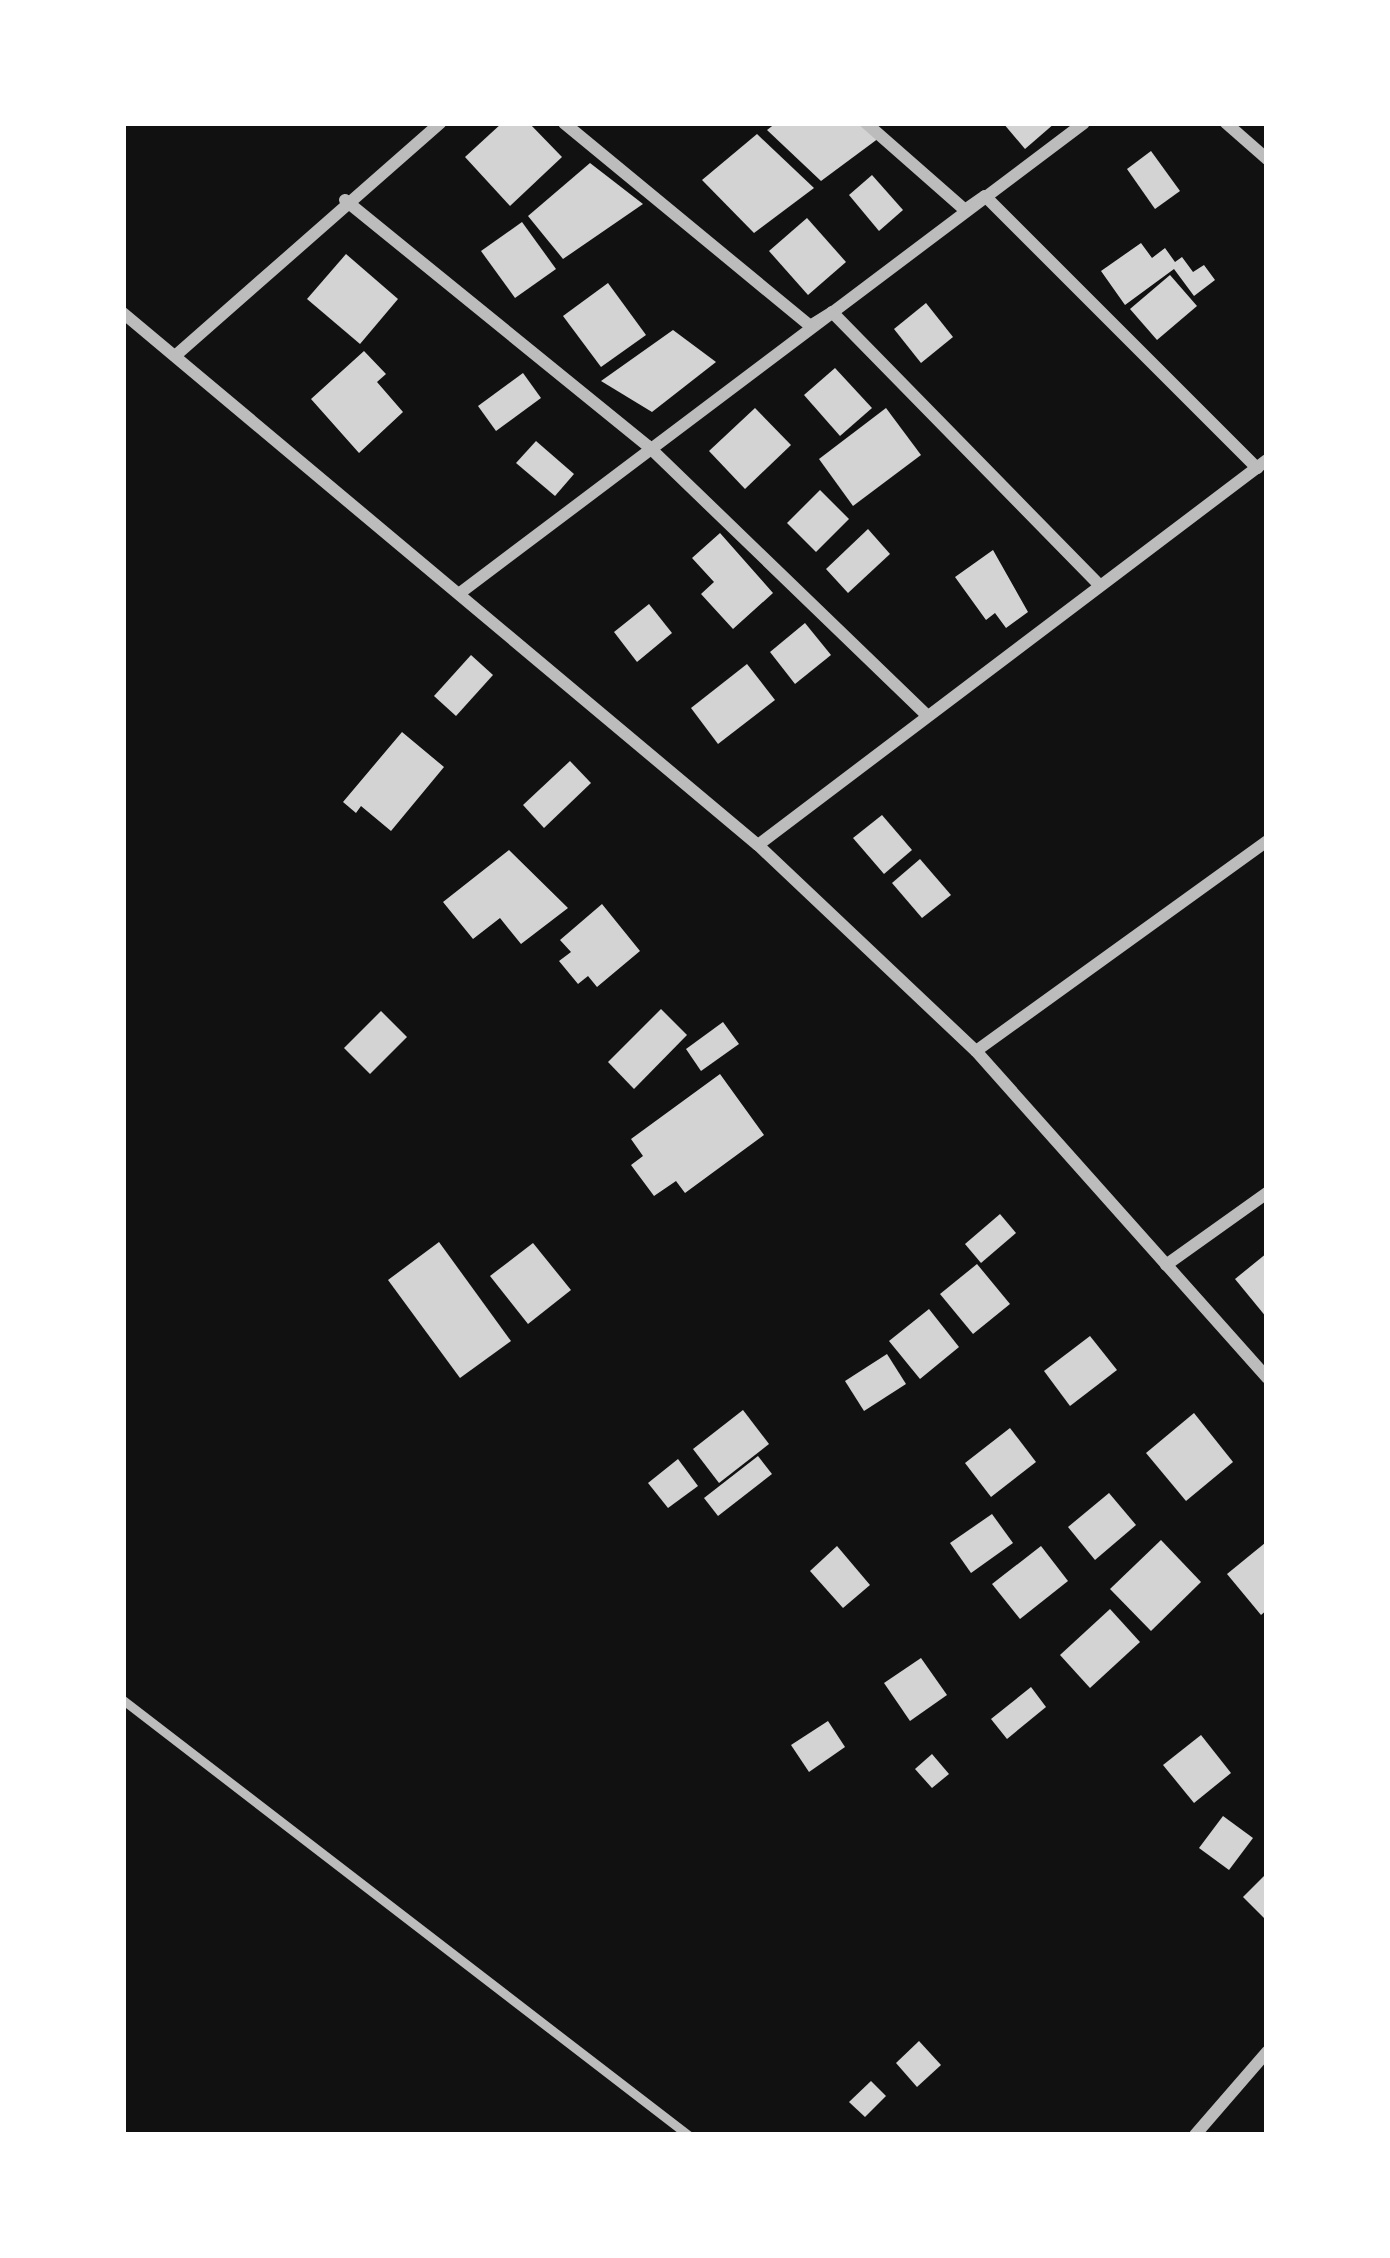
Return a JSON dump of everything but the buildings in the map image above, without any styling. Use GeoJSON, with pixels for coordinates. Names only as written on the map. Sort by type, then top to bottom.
{"type":"FeatureCollection","features":[{"type":"Feature","properties":{"kind":"street"},"geometry":{"type":"LineString","coordinates":[[176,356],[346,200],[440,123]]}},
{"type":"Feature","properties":{"kind":"street"},"geometry":{"type":"LineString","coordinates":[[564,123],[810,326]]}},
{"type":"Feature","properties":{"kind":"street"},"geometry":{"type":"LineString","coordinates":[[866,123],[965,210]]}},
{"type":"Feature","properties":{"kind":"street"},"geometry":{"type":"LineString","coordinates":[[460,593],[648,446],[1084,123]]}},
{"type":"Feature","properties":{"kind":"street"},"geometry":{"type":"LineString","coordinates":[[1226,123],[1267,159]]}},
{"type":"Feature","properties":{"kind":"street"},"geometry":{"type":"LineString","coordinates":[[758,845],[1097,584],[1262,464],[985,196]]}},
{"type":"Feature","properties":{"kind":"street"},"geometry":{"type":"LineString","coordinates":[[346,200],[648,446],[926,714]]}},
{"type":"Feature","properties":{"kind":"street"},"geometry":{"type":"LineString","coordinates":[[832,312],[1097,584]]}},
{"type":"Feature","properties":{"kind":"street"},"geometry":{"type":"LineString","coordinates":[[123,313],[758,845],[976,1052],[1267,1378]]}},
{"type":"Feature","properties":{"kind":"street"},"geometry":{"type":"LineString","coordinates":[[976,1052],[1267,841]]}},
{"type":"Feature","properties":{"kind":"street"},"geometry":{"type":"LineString","coordinates":[[1166,1265],[1267,1193]]}},
{"type":"Feature","properties":{"kind":"street"},"geometry":{"type":"LineString","coordinates":[[1195,2135],[1267,2052]]}},
{"type":"Feature","properties":{"kind":"lane"},"geometry":{"type":"LineString","coordinates":[[123,1700],[688,2135]]}}]}
